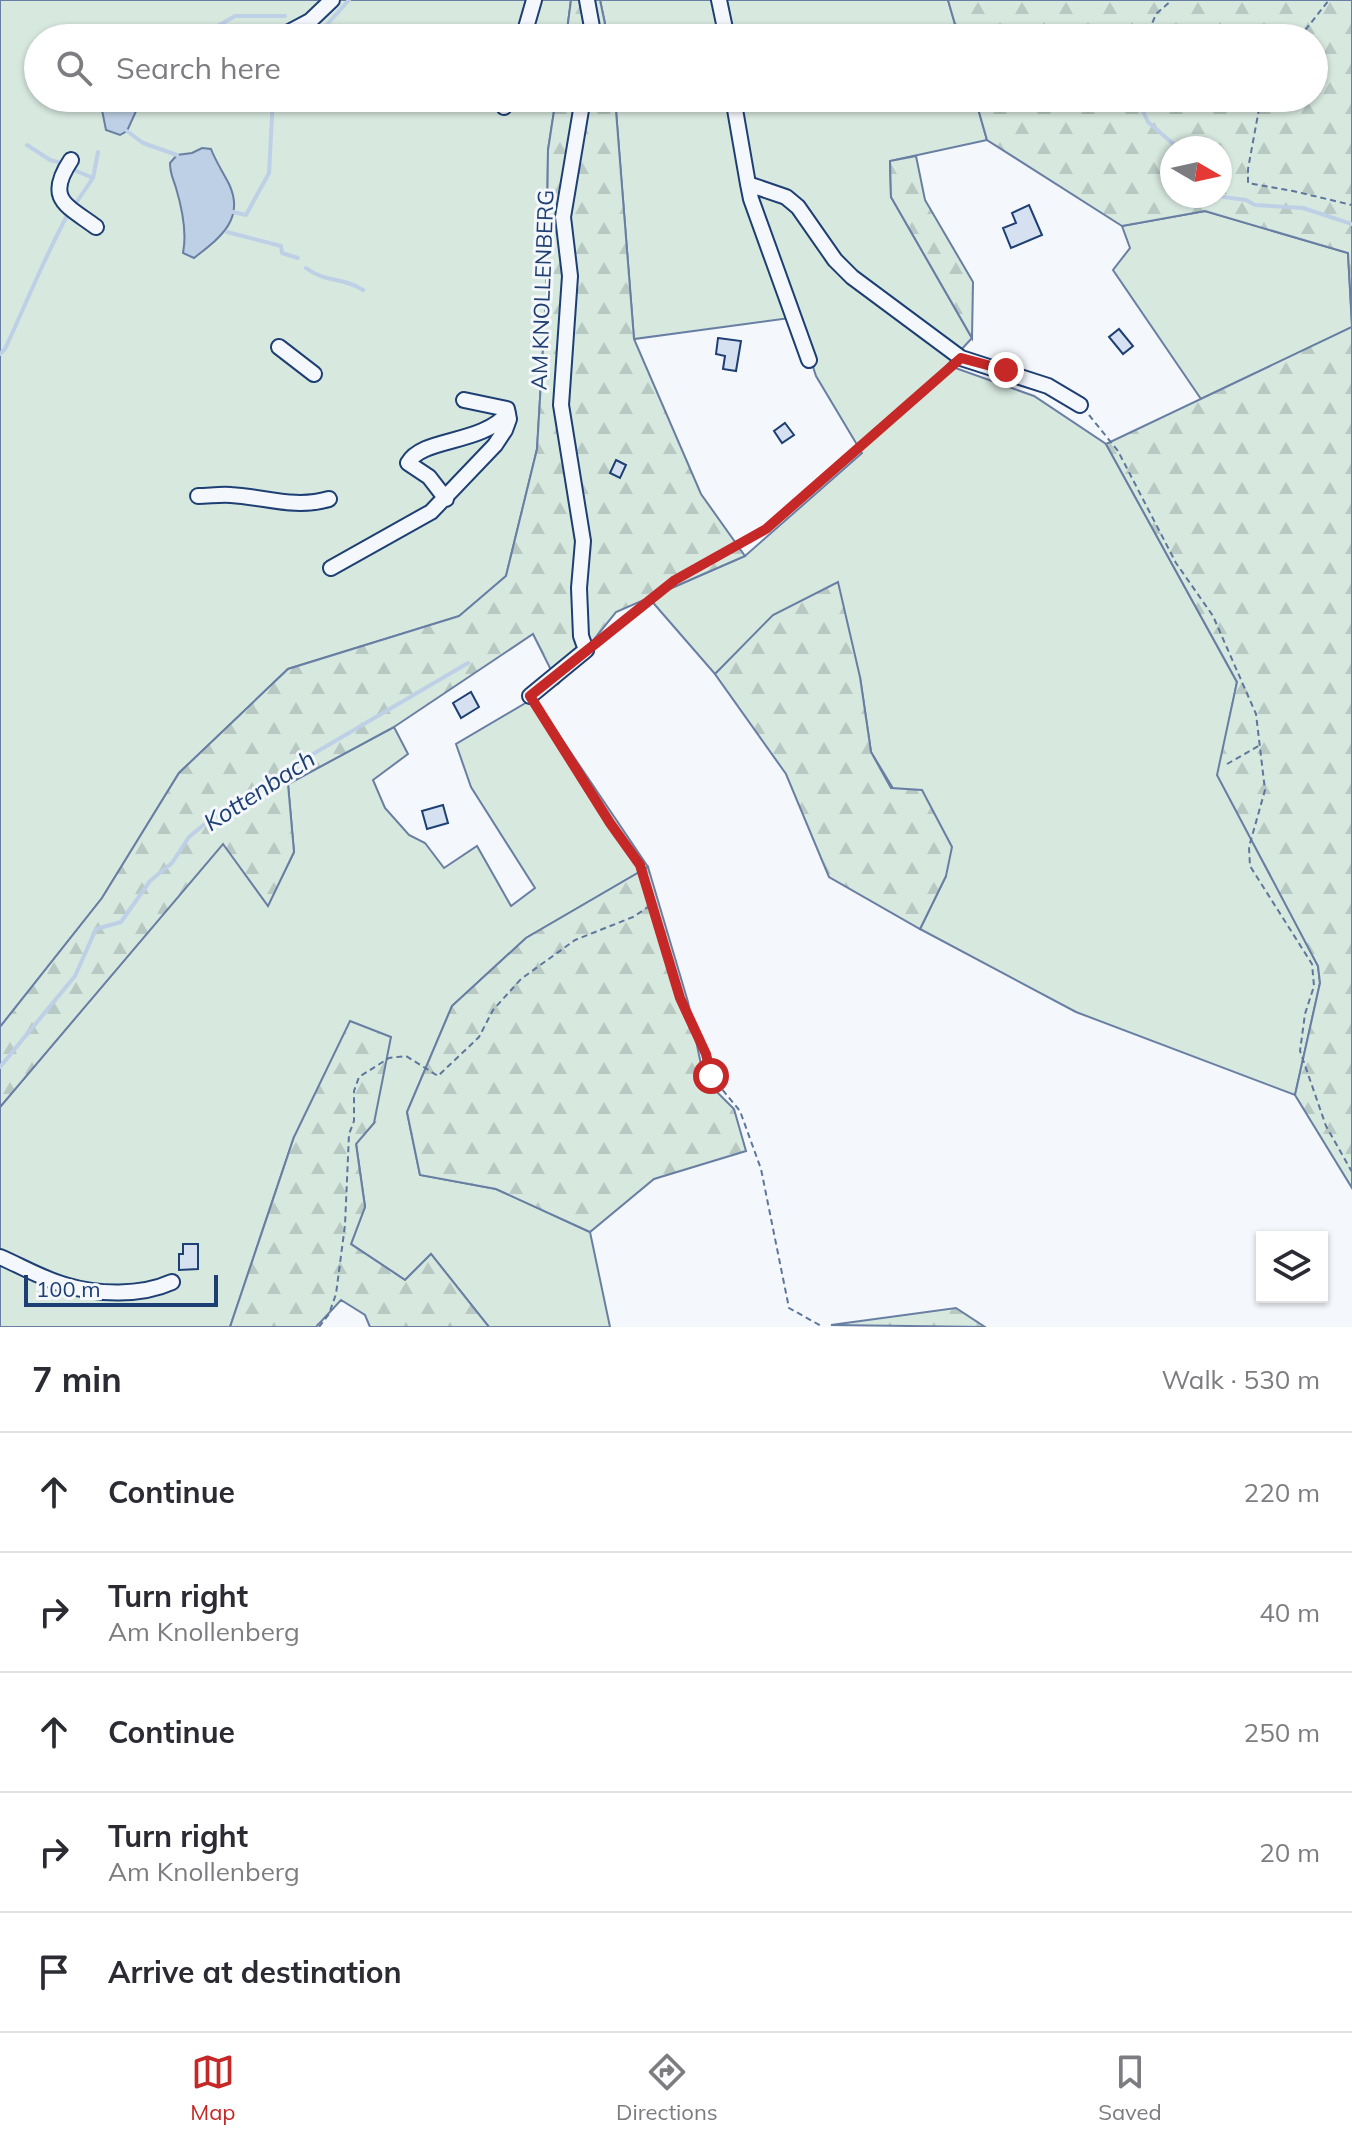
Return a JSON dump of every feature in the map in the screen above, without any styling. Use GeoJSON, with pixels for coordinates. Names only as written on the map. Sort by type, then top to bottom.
{"type":"FeatureCollection","features":[{"type":"Feature","properties":{"kind":"lane"},"geometry":{"type":"LineString","coordinates":[[304,24],[332,0]]}},
{"type":"Feature","properties":{"kind":"lane"},"geometry":{"type":"LineString","coordinates":[[527,24],[534,0]]}},
{"type":"Feature","properties":{"kind":"lane"},"geometry":{"type":"LineString","coordinates":[[587,0],[591,24]]}},
{"type":"Feature","properties":{"kind":"lane"},"geometry":{"type":"LineString","coordinates":[[719,0],[724,24]]}},
{"type":"Feature","properties":{"kind":"lane","name":"AM KNOLLENBERG"},"geometry":{"type":"LineString","coordinates":[[581,112],[563,217],[570,276],[561,405],[583,541],[579,588],[581,636],[586,650]]}},
{"type":"Feature","properties":{"kind":"lane"},"geometry":{"type":"LineString","coordinates":[[735,112],[751,199],[809,360]]}},
{"type":"Feature","properties":{"kind":"lane"},"geometry":{"type":"LineString","coordinates":[[71,160],[61,175],[59,197],[64,206],[96,227]]}},
{"type":"Feature","properties":{"kind":"lane"},"geometry":{"type":"LineString","coordinates":[[748,184],[786,197],[798,207],[835,260],[852,277],[961,358],[1048,386],[1080,405]]}},
{"type":"Feature","properties":{"kind":"lane"},"geometry":{"type":"LineString","coordinates":[[279,347],[314,374]]}},
{"type":"Feature","properties":{"kind":"lane"},"geometry":{"type":"LineString","coordinates":[[331,568],[431,512],[495,445],[505,430],[507,409],[464,400]]}},
{"type":"Feature","properties":{"kind":"lane"},"geometry":{"type":"LineString","coordinates":[[446,499],[429,477],[408,463],[413,455],[424,447],[482,433],[500,423],[509,413]]}},
{"type":"Feature","properties":{"kind":"lane"},"geometry":{"type":"LineString","coordinates":[[198,496],[231,495],[288,504],[311,504],[329,499]]}},
{"type":"Feature","properties":{"kind":"lane"},"geometry":{"type":"LineString","coordinates":[[530,696],[586,650]]}},
{"type":"Feature","properties":{"kind":"lane"},"geometry":{"type":"LineString","coordinates":[[0,1257],[66,1286],[128,1292],[152,1291],[172,1282]]}},
{"type":"Feature","properties":{"kind":"path"},"geometry":{"type":"LineString","coordinates":[[1152,24],[1156,14],[1172,0]]}},
{"type":"Feature","properties":{"kind":"path"},"geometry":{"type":"LineString","coordinates":[[1310,24],[1329,0]]}},
{"type":"Feature","properties":{"kind":"path"},"geometry":{"type":"LineString","coordinates":[[1258,112],[1248,183],[1352,205]]}},
{"type":"Feature","properties":{"kind":"path"},"geometry":{"type":"LineString","coordinates":[[586,650],[675,580],[766,529],[961,358]]}},
{"type":"Feature","properties":{"kind":"path"},"geometry":{"type":"LineString","coordinates":[[1080,405],[1118,451],[1176,563],[1213,616],[1256,714],[1265,790],[1249,847],[1250,866],[1312,964],[1314,986],[1305,1014],[1300,1051],[1326,1126],[1352,1172]]}},
{"type":"Feature","properties":{"kind":"path"},"geometry":{"type":"LineString","coordinates":[[530,696],[640,865],[680,998],[706,1054],[711,1076],[740,1111],[761,1169],[789,1308],[823,1327]]}},
{"type":"Feature","properties":{"kind":"path"},"geometry":{"type":"LineString","coordinates":[[1227,764],[1261,744]]}},
{"type":"Feature","properties":{"kind":"path"},"geometry":{"type":"LineString","coordinates":[[319,1327],[329,1314],[336,1294],[345,1225],[349,1134],[354,1121],[354,1091],[359,1077],[389,1058],[406,1056],[438,1076],[479,1037],[493,1010],[521,979],[575,940],[633,917],[651,905]]}},
{"type":"Feature","properties":{"kind":"green space"},"geometry":{"type":"Polygon","coordinates":[[[0,0],[571,0],[568,24],[24,24],[24,112],[554,112],[548,150],[546,298],[537,449],[506,576],[460,616],[288,669],[179,773],[102,898],[0,1027],[0,0]]]}},
{"type":"Feature","properties":{"kind":"green space"},"geometry":{"type":"Polygon","coordinates":[[[571,0],[600,0],[605,24],[568,24],[571,0]]]}},
{"type":"Feature","properties":{"kind":"green space"},"geometry":{"type":"Polygon","coordinates":[[[600,0],[948,0],[955,24],[605,24],[600,0]]]}},
{"type":"Feature","properties":{"kind":"green space"},"geometry":{"type":"Polygon","coordinates":[[[948,0],[1352,0],[1352,323],[1348,253],[1205,211],[1122,226],[987,140],[979,112],[1328,112],[1328,24],[955,24],[948,0]]]}},
{"type":"Feature","properties":{"kind":"green space"},"geometry":{"type":"Polygon","coordinates":[[[554,112],[616,112],[634,339],[701,494],[745,556],[616,612],[558,684],[533,634],[394,727],[288,784],[294,852],[268,906],[223,844],[0,1107],[0,1027],[102,898],[179,773],[288,669],[459,616],[506,576],[537,449],[546,298],[548,150],[554,112]]]}},
{"type":"Feature","properties":{"kind":"green space"},"geometry":{"type":"Polygon","coordinates":[[[616,112],[979,112],[987,140],[890,161],[891,197],[972,338],[947,365],[1034,396],[1106,444],[1237,682],[1218,775],[1318,966],[1320,983],[1295,1095],[1076,1012],[920,929],[946,876],[871,752],[860,677],[773,616],[715,674],[649,598],[745,556],[862,453],[816,376],[797,317],[634,339],[616,112]]]}},
{"type":"Feature","properties":{"kind":"green space"},"geometry":{"type":"Polygon","coordinates":[[[916,156],[925,200],[973,282],[972,338],[891,197],[890,161],[916,156]]]}},
{"type":"Feature","properties":{"kind":"green space"},"geometry":{"type":"Polygon","coordinates":[[[1205,211],[1348,253],[1352,327],[1201,399],[1113,270],[1130,248],[1122,226],[1205,211]]]}},
{"type":"Feature","properties":{"kind":"green space"},"geometry":{"type":"Polygon","coordinates":[[[1352,327],[1352,1188],[1295,1095],[1320,983],[1318,966],[1217,775],[1237,682],[1106,444],[1352,327]]]}},
{"type":"Feature","properties":{"kind":"green space"},"geometry":{"type":"Polygon","coordinates":[[[838,582],[860,677],[871,752],[891,788],[922,790],[952,847],[946,876],[920,929],[829,877],[786,774],[715,674],[773,615],[838,582]]]}},
{"type":"Feature","properties":{"kind":"green space"},"geometry":{"type":"Polygon","coordinates":[[[534,698],[648,867],[526,938],[452,1006],[407,1112],[420,1175],[496,1189],[590,1232],[610,1327],[489,1327],[431,1254],[405,1280],[351,1244],[365,1207],[356,1143],[374,1123],[294,1137],[230,1327],[0,1327],[0,1107],[223,843],[268,905],[294,852],[288,784],[394,727],[408,754],[373,780],[385,808],[409,835],[425,843],[444,868],[477,846],[511,906],[535,888],[471,787],[456,744],[534,698]]]}},
{"type":"Feature","properties":{"kind":"green space"},"geometry":{"type":"Polygon","coordinates":[[[648,867],[688,1002],[704,1079],[734,1109],[746,1151],[654,1179],[590,1232],[496,1189],[420,1175],[407,1112],[452,1006],[526,938],[648,867]]]}},
{"type":"Feature","properties":{"kind":"green space"},"geometry":{"type":"Polygon","coordinates":[[[350,1021],[391,1037],[374,1123],[356,1144],[365,1207],[351,1244],[405,1280],[431,1254],[489,1327],[370,1327],[365,1315],[341,1300],[316,1327],[230,1327],[294,1137],[350,1021]]]}},
{"type":"Feature","properties":{"kind":"green space"},"geometry":{"type":"Polygon","coordinates":[[[956,1308],[985,1327],[831,1325],[956,1308]]]}},
{"type":"Feature","properties":{"kind":"water"},"geometry":{"type":"Polygon","coordinates":[[[102,112],[136,112],[127,131],[120,135],[106,130],[102,112]]]}},
{"type":"Feature","properties":{"kind":"water"},"geometry":{"type":"Polygon","coordinates":[[[202,148],[211,149],[229,184],[234,208],[232,218],[220,236],[194,258],[183,253],[183,220],[170,163],[177,155],[202,148]]]}},
{"type":"Feature","properties":{"kind":"building"},"geometry":{"type":"Polygon","coordinates":[[[1029,205],[1042,235],[1011,248],[1003,228],[1016,223],[1012,213],[1029,205]]]}},
{"type":"Feature","properties":{"kind":"building"},"geometry":{"type":"Polygon","coordinates":[[[1119,329],[1133,346],[1123,354],[1109,337],[1119,329]]]}},
{"type":"Feature","properties":{"kind":"building"},"geometry":{"type":"Polygon","coordinates":[[[718,338],[741,341],[736,371],[723,369],[725,356],[716,354],[718,338]]]}},
{"type":"Feature","properties":{"kind":"building"},"geometry":{"type":"Polygon","coordinates":[[[785,423],[794,435],[782,443],[774,431],[785,423]]]}},
{"type":"Feature","properties":{"kind":"building"},"geometry":{"type":"Polygon","coordinates":[[[616,460],[626,465],[620,478],[610,473],[616,460]]]}},
{"type":"Feature","properties":{"kind":"building"},"geometry":{"type":"Polygon","coordinates":[[[471,692],[479,707],[461,718],[453,703],[471,692]]]}},
{"type":"Feature","properties":{"kind":"building"},"geometry":{"type":"Polygon","coordinates":[[[443,805],[448,823],[427,829],[422,811],[443,805]]]}},
{"type":"Feature","properties":{"kind":"building"},"geometry":{"type":"Polygon","coordinates":[[[183,1244],[198,1244],[198,1269],[179,1270],[179,1254],[183,1254],[183,1244]]]}},
{"type":"Feature","properties":{"kind":"waterway"},"geometry":{"type":"LineString","coordinates":[[327,24],[349,0]]}},
{"type":"Feature","properties":{"kind":"waterway"},"geometry":{"type":"LineString","coordinates":[[221,24],[235,16],[285,16]]}},
{"type":"Feature","properties":{"kind":"waterway"},"geometry":{"type":"LineString","coordinates":[[233,212],[246,215],[269,173],[272,112]]}},
{"type":"Feature","properties":{"kind":"waterway"},"geometry":{"type":"LineString","coordinates":[[1143,112],[1148,122],[1164,136]]}},
{"type":"Feature","properties":{"kind":"waterway"},"geometry":{"type":"LineString","coordinates":[[127,131],[143,143],[177,155]]}},
{"type":"Feature","properties":{"kind":"waterway"},"geometry":{"type":"LineString","coordinates":[[27,145],[50,160],[62,163]]}},
{"type":"Feature","properties":{"kind":"waterway"},"geometry":{"type":"LineString","coordinates":[[74,206],[93,178],[98,152]]}},
{"type":"Feature","properties":{"kind":"waterway"},"geometry":{"type":"LineString","coordinates":[[69,168],[93,178]]}},
{"type":"Feature","properties":{"kind":"waterway"},"geometry":{"type":"LineString","coordinates":[[1232,198],[1255,205],[1303,208],[1352,224]]}},
{"type":"Feature","properties":{"kind":"waterway"},"geometry":{"type":"LineString","coordinates":[[0,354],[68,214]]}},
{"type":"Feature","properties":{"kind":"waterway"},"geometry":{"type":"LineString","coordinates":[[227,232],[281,246],[282,253],[298,258]]}},
{"type":"Feature","properties":{"kind":"waterway"},"geometry":{"type":"LineString","coordinates":[[306,268],[320,276],[363,290]]}},
{"type":"Feature","properties":{"kind":"waterway","name":"Kottenbach"},"geometry":{"type":"LineString","coordinates":[[0,1067],[75,976],[96,929],[121,922],[150,881],[172,863],[189,837],[223,809],[251,798],[296,764],[468,663]]}},
{"type":"Feature","properties":{"kind":"route"},"geometry":{"type":"LineString","coordinates":[[711,1076],[706,1054],[680,998],[640,865],[530,696],[675,580],[766,529],[961,358],[1006,370]]}}]}
